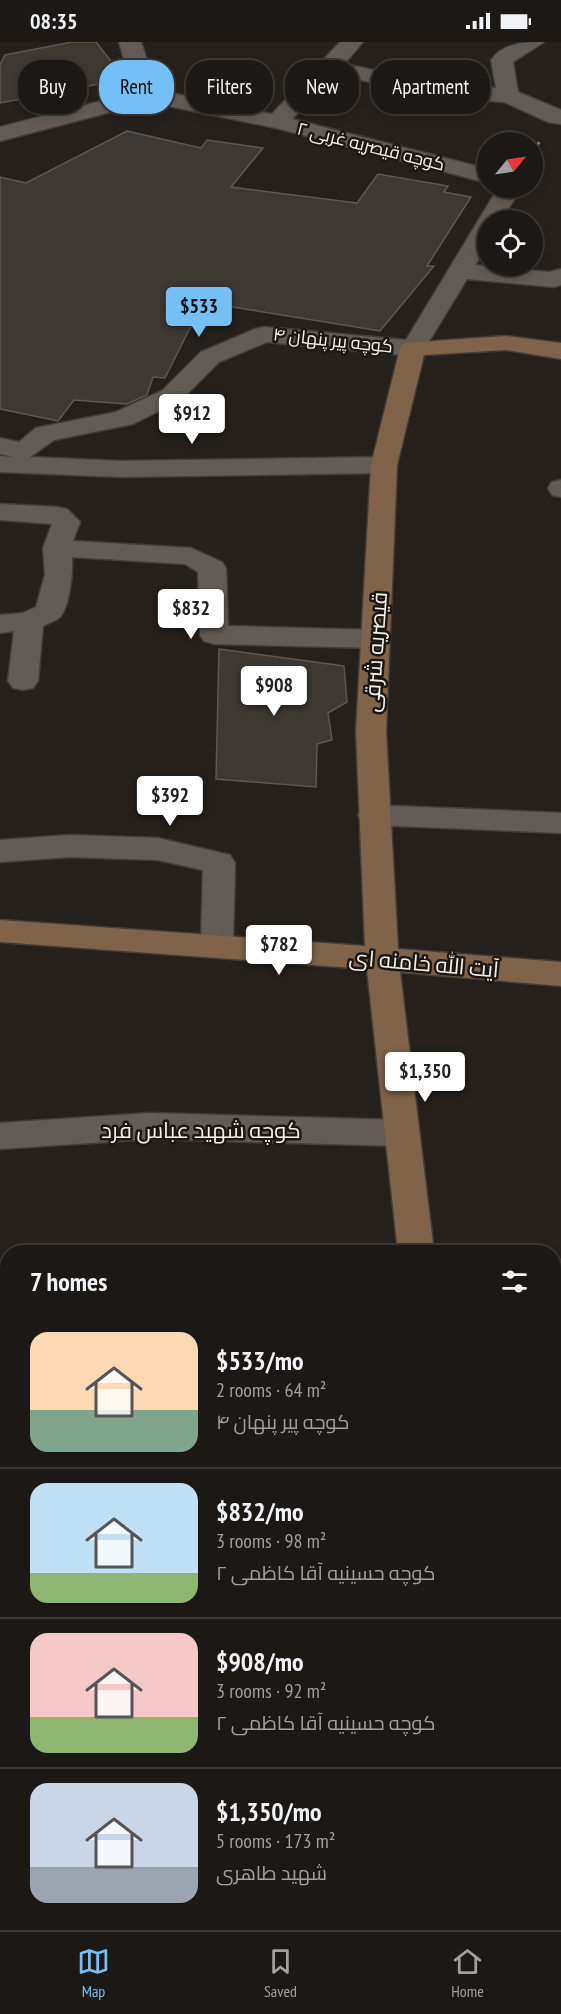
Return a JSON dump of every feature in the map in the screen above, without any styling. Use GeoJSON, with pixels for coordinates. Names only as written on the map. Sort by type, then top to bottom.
{"type":"FeatureCollection","features":[{"type":"Feature","properties":{"kind":"main road"},"geometry":{"type":"LineString","coordinates":[[413,348],[506,343],[561,351]]}},
{"type":"Feature","properties":{"kind":"main road","name":"قیصریه شرقی"},"geometry":{"type":"LineString","coordinates":[[413,348],[384,465],[370,731],[382,960],[415,1245]]}},
{"type":"Feature","properties":{"kind":"main road","name":"آیت الله خامنه ای"},"geometry":{"type":"LineString","coordinates":[[2,935],[217,945],[561,974]]}},
{"type":"Feature","properties":{"kind":"street"},"geometry":{"type":"LineString","coordinates":[[130,42],[135,60]]}},
{"type":"Feature","properties":{"kind":"street"},"geometry":{"type":"LineString","coordinates":[[335,60],[352,42]]}},
{"type":"Feature","properties":{"kind":"street"},"geometry":{"type":"LineString","coordinates":[[508,96],[502,60],[533,42]]}},
{"type":"Feature","properties":{"kind":"street"},"geometry":{"type":"LineString","coordinates":[[359,73],[437,90],[508,96],[558,117]]}},
{"type":"Feature","properties":{"kind":"street","name":"کوچه قیصریه غربی ۲"},"geometry":{"type":"LineString","coordinates":[[174,99],[277,122],[477,173]]}},
{"type":"Feature","properties":{"kind":"street"},"geometry":{"type":"LineString","coordinates":[[0,134],[99,107]]}},
{"type":"Feature","properties":{"kind":"street"},"geometry":{"type":"LineString","coordinates":[[277,122],[285,114]]}},
{"type":"Feature","properties":{"kind":"street"},"geometry":{"type":"LineString","coordinates":[[413,348],[477,243]]}},
{"type":"Feature","properties":{"kind":"street"},"geometry":{"type":"LineString","coordinates":[[460,271],[553,280],[561,276]]}},
{"type":"Feature","properties":{"kind":"street","name":"کوچه پیر پنهان ۴"},"geometry":{"type":"LineString","coordinates":[[1,452],[24,451],[45,434],[124,418],[172,395],[210,357],[264,334],[413,348]]}},
{"type":"Feature","properties":{"kind":"street"},"geometry":{"type":"LineString","coordinates":[[1,452],[120,468],[384,465]]}},
{"type":"Feature","properties":{"kind":"street"},"geometry":{"type":"LineString","coordinates":[[0,512],[57,515],[66,522],[57,548],[58,575],[49,612],[30,621],[0,624]]}},
{"type":"Feature","properties":{"kind":"street"},"geometry":{"type":"LineString","coordinates":[[57,548],[191,556],[202,560],[212,568],[214,635],[376,639]]}},
{"type":"Feature","properties":{"kind":"street"},"geometry":{"type":"LineString","coordinates":[[23,681],[30,621]]}},
{"type":"Feature","properties":{"kind":"street"},"geometry":{"type":"LineString","coordinates":[[373,815],[561,823]]}},
{"type":"Feature","properties":{"kind":"street"},"geometry":{"type":"LineString","coordinates":[[0,852],[69,846],[158,849],[219,863],[217,945]]}},
{"type":"Feature","properties":{"kind":"street","name":"کوچه شهید عباس فرد"},"geometry":{"type":"LineString","coordinates":[[0,1136],[150,1126],[402,1133]]}},
{"type":"Feature","properties":{"kind":"building"},"geometry":{"type":"Polygon","coordinates":[[[72,42],[96,42],[110,60],[99,60],[99,84],[87,86],[87,60],[18,60],[18,100],[0,103],[0,65],[5,55],[72,42]]]}},
{"type":"Feature","properties":{"kind":"building"},"geometry":{"type":"Polygon","coordinates":[[[127,131],[201,148],[207,140],[263,148],[231,187],[357,203],[378,174],[448,186],[444,192],[471,197],[427,266],[434,266],[380,331],[208,303],[189,330],[165,378],[153,377],[147,395],[127,404],[74,400],[58,421],[0,409],[0,177],[26,183],[127,131]]]}},
{"type":"Feature","properties":{"kind":"building"},"geometry":{"type":"Polygon","coordinates":[[[219,649],[344,666],[347,702],[328,713],[332,740],[317,744],[316,787],[216,779],[219,649]]]}}]}
